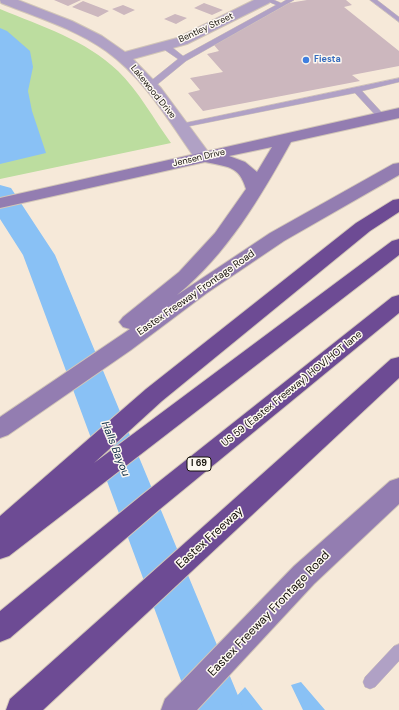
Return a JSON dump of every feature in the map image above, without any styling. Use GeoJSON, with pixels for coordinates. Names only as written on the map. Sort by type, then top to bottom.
{"type":"FeatureCollection","features":[{"type":"Feature","properties":{"kind":"highway"},"geometry":{"type":"LineString","coordinates":[[0,532],[154,395],[363,227],[399,204]]}},
{"type":"Feature","properties":{"kind":"highway"},"geometry":{"type":"LineString","coordinates":[[0,548],[399,245]]}},
{"type":"Feature","properties":{"kind":"highway","name":"US 59 (Eastex Freeway) HOV/HOT lane"},"geometry":{"type":"LineString","coordinates":[[0,629],[151,502],[399,302]]}},
{"type":"Feature","properties":{"kind":"highway","name":"Eastex Freeway"},"geometry":{"type":"LineString","coordinates":[[21,710],[399,365]]}},
{"type":"Feature","properties":{"kind":"main road","name":"Jensen Drive"},"geometry":{"type":"LineString","coordinates":[[0,203],[399,113]]}},
{"type":"Feature","properties":{"kind":"main road"},"geometry":{"type":"LineString","coordinates":[[193,283],[249,200],[284,139]]}},
{"type":"Feature","properties":{"kind":"main road"},"geometry":{"type":"LineString","coordinates":[[203,157],[237,164],[248,170],[254,181],[255,189]]}},
{"type":"Feature","properties":{"kind":"main road","name":"Eastex Freeway Frontage Road"},"geometry":{"type":"LineString","coordinates":[[0,429],[123,345],[193,283],[399,168]]}},
{"type":"Feature","properties":{"kind":"main road","name":"Eastex Freeway Frontage Road"},"geometry":{"type":"LineString","coordinates":[[176,710],[304,575],[399,488]]}},
{"type":"Feature","properties":{"kind":"street","name":"Lakewood Drive"},"geometry":{"type":"LineString","coordinates":[[6,0],[74,28],[102,43],[123,57],[150,86],[203,157]]}},
{"type":"Feature","properties":{"kind":"street","name":"Bentley Street"},"geometry":{"type":"LineString","coordinates":[[123,57],[165,46],[202,32],[264,0]]}},
{"type":"Feature","properties":{"kind":"lane"},"geometry":{"type":"LineString","coordinates":[[267,0],[282,5]]}},
{"type":"Feature","properties":{"kind":"lane"},"geometry":{"type":"LineString","coordinates":[[150,86],[183,59],[291,0]]}},
{"type":"Feature","properties":{"kind":"lane"},"geometry":{"type":"LineString","coordinates":[[373,0],[399,20]]}},
{"type":"Feature","properties":{"kind":"lane"},"geometry":{"type":"LineString","coordinates":[[165,46],[183,59]]}},
{"type":"Feature","properties":{"kind":"lane"},"geometry":{"type":"LineString","coordinates":[[180,126],[399,80]]}},
{"type":"Feature","properties":{"kind":"lane"},"geometry":{"type":"LineString","coordinates":[[357,90],[382,117]]}},
{"type":"Feature","properties":{"kind":"lane"},"geometry":{"type":"LineString","coordinates":[[370,682],[399,652]]}},
{"type":"Feature","properties":{"kind":"green space"},"geometry":{"type":"Polygon","coordinates":[[[0,9],[77,42],[105,60],[118,71],[132,87],[171,143],[0,179],[0,9]]]}},
{"type":"Feature","properties":{"kind":"water"},"geometry":{"type":"Polygon","coordinates":[[[0,28],[7,31],[30,51],[33,67],[28,91],[32,111],[46,153],[0,164],[0,28]]]}},
{"type":"Feature","properties":{"kind":"water"},"geometry":{"type":"Polygon","coordinates":[[[301,682],[325,710],[303,710],[291,685],[301,682]]]}},
{"type":"Feature","properties":{"kind":"water"},"geometry":{"type":"Polygon","coordinates":[[[245,687],[263,710],[224,710],[245,687]]]}},
{"type":"Feature","properties":{"kind":"building"},"geometry":{"type":"Polygon","coordinates":[[[54,0],[81,0],[68,6],[54,0]]]}},
{"type":"Feature","properties":{"kind":"building","name":"Fiesta"},"geometry":{"type":"Polygon","coordinates":[[[307,0],[346,0],[352,5],[344,7],[399,51],[399,66],[352,75],[360,81],[203,111],[188,93],[200,90],[190,78],[223,72],[207,54],[219,51],[214,45],[289,3],[307,0]]]}},
{"type":"Feature","properties":{"kind":"building"},"geometry":{"type":"Polygon","coordinates":[[[83,1],[109,11],[98,17],[72,7],[83,1]]]}},
{"type":"Feature","properties":{"kind":"building"},"geometry":{"type":"Polygon","coordinates":[[[204,3],[223,10],[212,15],[194,8],[204,3]]]}},
{"type":"Feature","properties":{"kind":"building"},"geometry":{"type":"Polygon","coordinates":[[[123,5],[135,10],[124,15],[112,9],[123,5]]]}},
{"type":"Feature","properties":{"kind":"building"},"geometry":{"type":"Polygon","coordinates":[[[175,14],[187,18],[176,24],[164,19],[175,14]]]}},
{"type":"Feature","properties":{"kind":"waterway","name":"Halls Bayou"},"geometry":{"type":"LineString","coordinates":[[0,194],[39,255],[218,710]]}},
{"type":"Feature","properties":{"kind":"place","name":"Fiesta"},"geometry":{"type":"Point","coordinates":[306,60]}}]}
